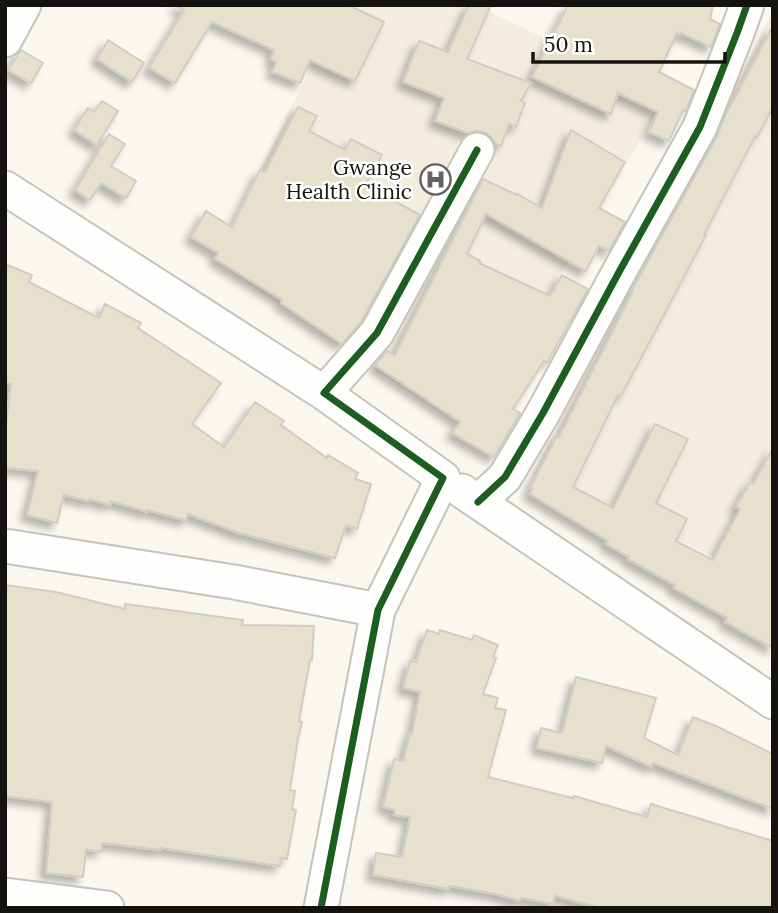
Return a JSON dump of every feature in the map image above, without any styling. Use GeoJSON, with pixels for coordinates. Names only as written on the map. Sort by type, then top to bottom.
{"type":"FeatureCollection","features":[{"type":"Feature","properties":{"kind":"street"},"geometry":{"type":"LineString","coordinates":[[5,40],[24,5]]}},
{"type":"Feature","properties":{"kind":"street"},"geometry":{"type":"LineString","coordinates":[[478,502],[505,477],[537,424],[700,127],[747,5]]}},
{"type":"Feature","properties":{"kind":"street"},"geometry":{"type":"LineString","coordinates":[[324,393],[377,333],[477,150]]}},
{"type":"Feature","properties":{"kind":"street"},"geometry":{"type":"LineString","coordinates":[[5,188],[324,393],[443,478],[773,702]]}},
{"type":"Feature","properties":{"kind":"street"},"geometry":{"type":"LineString","coordinates":[[321,908],[378,610],[443,478]]}},
{"type":"Feature","properties":{"kind":"street"},"geometry":{"type":"LineString","coordinates":[[5,545],[234,582],[378,610]]}},
{"type":"Feature","properties":{"kind":"street"},"geometry":{"type":"LineString","coordinates":[[5,895],[107,908]]}},
{"type":"Feature","properties":{"kind":"shaded area","name":"Gwange Health Clinic"},"geometry":{"type":"Polygon","coordinates":[[[343,5],[475,5],[595,62],[663,101],[469,431],[214,260],[343,5]]]}},
{"type":"Feature","properties":{"kind":"shaded area"},"geometry":{"type":"Polygon","coordinates":[[[773,11],[773,587],[558,478],[539,479],[533,474],[773,11]]]}},
{"type":"Feature","properties":{"kind":"building"},"geometry":{"type":"Polygon","coordinates":[[[174,5],[348,5],[384,22],[355,81],[310,60],[300,83],[272,72],[276,62],[271,59],[274,50],[212,22],[175,83],[149,68],[184,10],[174,5]]]}},
{"type":"Feature","properties":{"kind":"building"},"geometry":{"type":"Polygon","coordinates":[[[469,5],[491,5],[467,59],[531,83],[521,101],[525,103],[516,127],[509,124],[501,146],[486,133],[468,133],[435,121],[444,98],[403,82],[419,41],[448,52],[469,5]]]}},
{"type":"Feature","properties":{"kind":"building"},"geometry":{"type":"Polygon","coordinates":[[[568,5],[713,5],[710,19],[720,24],[711,47],[677,33],[659,72],[694,90],[669,141],[649,132],[658,112],[618,93],[611,114],[532,77],[568,5]]]}},
{"type":"Feature","properties":{"kind":"building"},"geometry":{"type":"Polygon","coordinates":[[[773,26],[773,107],[757,137],[755,136],[621,396],[618,395],[573,487],[613,508],[655,424],[688,439],[656,503],[687,519],[676,541],[713,560],[740,509],[736,507],[750,482],[753,484],[773,448],[773,648],[725,622],[727,618],[628,559],[629,557],[606,544],[608,541],[530,494],[533,489],[530,488],[773,26]]]}},
{"type":"Feature","properties":{"kind":"building"},"geometry":{"type":"Polygon","coordinates":[[[108,40],[144,63],[132,82],[97,59],[108,40]]]}},
{"type":"Feature","properties":{"kind":"building"},"geometry":{"type":"Polygon","coordinates":[[[21,50],[43,63],[31,83],[8,70],[21,50]]]}},
{"type":"Feature","properties":{"kind":"building"},"geometry":{"type":"Polygon","coordinates":[[[102,101],[118,111],[97,145],[74,130],[88,108],[94,112],[102,101]]]}},
{"type":"Feature","properties":{"kind":"building"},"geometry":{"type":"Polygon","coordinates":[[[298,107],[317,116],[309,131],[345,150],[351,139],[382,155],[365,185],[420,215],[361,322],[342,344],[281,303],[282,300],[215,259],[218,253],[191,237],[206,211],[232,227],[260,170],[265,172],[298,107]]]}},
{"type":"Feature","properties":{"kind":"building"},"geometry":{"type":"Polygon","coordinates":[[[571,130],[625,162],[599,208],[625,222],[609,251],[599,246],[586,271],[486,214],[467,254],[480,261],[479,263],[550,296],[562,275],[588,289],[547,363],[544,361],[513,409],[520,413],[494,457],[452,433],[460,422],[375,365],[387,351],[395,355],[483,179],[542,208],[571,130]]]}},
{"type":"Feature","properties":{"kind":"building"},"geometry":{"type":"Polygon","coordinates":[[[109,134],[125,144],[111,166],[136,181],[126,198],[101,183],[90,200],[75,190],[109,134]]]}},
{"type":"Feature","properties":{"kind":"building"},"geometry":{"type":"Polygon","coordinates":[[[5,264],[32,275],[29,282],[99,318],[105,304],[141,323],[138,328],[221,383],[192,424],[224,447],[255,402],[284,421],[281,425],[327,458],[328,455],[358,473],[355,479],[371,484],[357,529],[346,525],[335,558],[239,533],[188,514],[186,520],[111,501],[110,505],[64,495],[57,523],[27,515],[38,471],[5,468],[5,431],[11,384],[5,383],[5,264]]]}},
{"type":"Feature","properties":{"kind":"building"},"geometry":{"type":"Polygon","coordinates":[[[5,585],[56,592],[125,609],[125,604],[243,620],[242,625],[314,626],[312,660],[299,721],[302,722],[290,790],[295,791],[292,809],[296,810],[287,859],[281,858],[280,866],[160,848],[102,843],[102,851],[86,850],[83,877],[46,873],[52,802],[5,796],[5,585]]]}},
{"type":"Feature","properties":{"kind":"building"},"geometry":{"type":"Polygon","coordinates":[[[427,630],[439,634],[440,630],[472,640],[474,635],[498,645],[483,694],[498,698],[495,708],[506,710],[488,777],[573,798],[574,796],[647,817],[651,804],[773,841],[773,908],[600,908],[555,896],[553,904],[521,898],[520,901],[496,894],[449,886],[448,889],[373,875],[376,853],[402,857],[410,817],[394,815],[395,810],[383,807],[394,759],[403,761],[410,733],[412,734],[420,692],[403,688],[410,661],[416,662],[427,630]]]}},
{"type":"Feature","properties":{"kind":"building"},"geometry":{"type":"Polygon","coordinates":[[[576,677],[656,698],[644,738],[678,755],[693,717],[773,754],[773,809],[653,763],[652,767],[606,746],[602,763],[537,748],[541,728],[562,733],[576,677]]]}},
{"type":"Feature","properties":{"kind":"cycle path"},"geometry":{"type":"LineString","coordinates":[[478,502],[505,477],[543,413],[700,127],[747,5]]}},
{"type":"Feature","properties":{"kind":"cycle path"},"geometry":{"type":"LineString","coordinates":[[321,908],[378,610],[443,478],[324,393],[377,333],[477,150]]}},
{"type":"Feature","properties":{"kind":"place","name":"Gwange Health Clinic"},"geometry":{"type":"Point","coordinates":[435,180]}}]}
